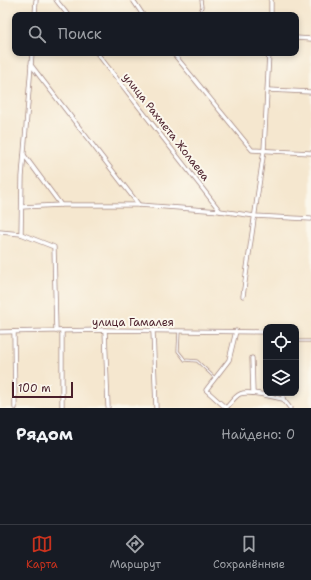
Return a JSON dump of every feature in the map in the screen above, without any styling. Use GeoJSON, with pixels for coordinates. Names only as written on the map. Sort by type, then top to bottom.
{"type":"FeatureCollection","features":[{"type":"Feature","properties":{"kind":"street"},"geometry":{"type":"LineString","coordinates":[[35,12],[36,0]]}},
{"type":"Feature","properties":{"kind":"street"},"geometry":{"type":"LineString","coordinates":[[56,0],[66,12]]}},
{"type":"Feature","properties":{"kind":"street"},"geometry":{"type":"LineString","coordinates":[[133,0],[134,4],[141,12]]}},
{"type":"Feature","properties":{"kind":"street"},"geometry":{"type":"LineString","coordinates":[[271,0],[271,12]]}},
{"type":"Feature","properties":{"kind":"street"},"geometry":{"type":"LineString","coordinates":[[299,38],[311,39]]}},
{"type":"Feature","properties":{"kind":"street"},"geometry":{"type":"LineString","coordinates":[[21,234],[22,177],[32,56]]}},
{"type":"Feature","properties":{"kind":"street","name":"улица Рахмета Жолаева"},"geometry":{"type":"LineString","coordinates":[[100,56],[220,211]]}},
{"type":"Feature","properties":{"kind":"street"},"geometry":{"type":"LineString","coordinates":[[175,56],[252,150],[311,153]]}},
{"type":"Feature","properties":{"kind":"street"},"geometry":{"type":"LineString","coordinates":[[243,296],[264,150],[269,56]]}},
{"type":"Feature","properties":{"kind":"street"},"geometry":{"type":"LineString","coordinates":[[31,65],[139,205]]}},
{"type":"Feature","properties":{"kind":"street"},"geometry":{"type":"LineString","coordinates":[[268,90],[311,92]]}},
{"type":"Feature","properties":{"kind":"street"},"geometry":{"type":"LineString","coordinates":[[24,155],[61,205]]}},
{"type":"Feature","properties":{"kind":"street"},"geometry":{"type":"LineString","coordinates":[[22,207],[61,205],[139,205],[220,211],[255,216],[311,219]]}},
{"type":"Feature","properties":{"kind":"street"},"geometry":{"type":"LineString","coordinates":[[0,232],[21,234],[54,247],[56,331]]}},
{"type":"Feature","properties":{"kind":"street"},"geometry":{"type":"LineString","coordinates":[[104,330],[108,406]]}},
{"type":"Feature","properties":{"kind":"street","name":"улица Гамалея"},"geometry":{"type":"LineString","coordinates":[[0,332],[104,330],[263,332]]}},
{"type":"Feature","properties":{"kind":"street"},"geometry":{"type":"LineString","coordinates":[[62,331],[62,406]]}},
{"type":"Feature","properties":{"kind":"street"},"geometry":{"type":"LineString","coordinates":[[153,331],[156,408]]}},
{"type":"Feature","properties":{"kind":"street"},"geometry":{"type":"LineString","coordinates":[[236,331],[229,360],[206,390],[226,408],[239,394],[252,394],[283,399],[290,408]]}},
{"type":"Feature","properties":{"kind":"street"},"geometry":{"type":"LineString","coordinates":[[14,332],[15,408]]}},
{"type":"Feature","properties":{"kind":"street"},"geometry":{"type":"LineString","coordinates":[[252,358],[252,394]]}},
{"type":"Feature","properties":{"kind":"lane"},"geometry":{"type":"LineString","coordinates":[[200,11],[202,7],[201,0]]}},
{"type":"Feature","properties":{"kind":"lane"},"geometry":{"type":"LineString","coordinates":[[179,331],[178,351],[185,360],[197,361],[215,378]]}},
{"type":"Feature","properties":{"kind":"lane"},"geometry":{"type":"LineString","coordinates":[[299,341],[311,341]]}}]}
